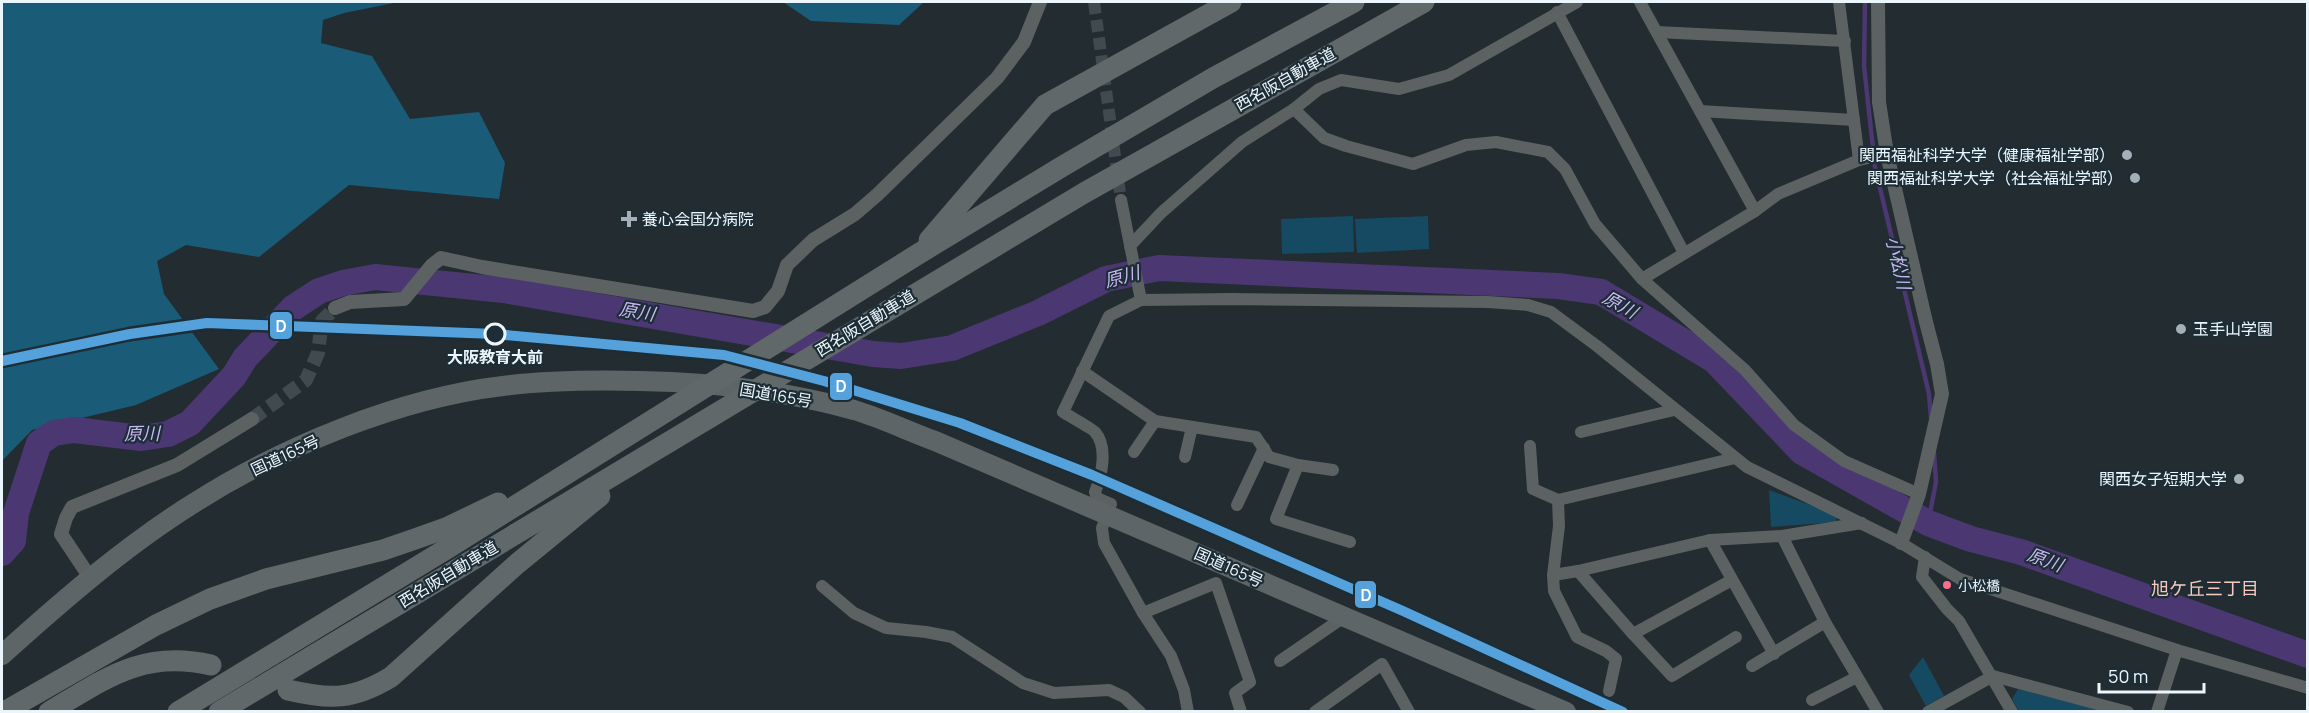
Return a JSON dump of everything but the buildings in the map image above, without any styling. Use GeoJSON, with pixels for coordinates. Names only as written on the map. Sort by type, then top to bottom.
{"type":"FeatureCollection","features":[{"type":"Feature","properties":{"kind":"highway"},"geometry":{"type":"LineString","coordinates":[[915,256],[1045,105],[1231,2]]}},
{"type":"Feature","properties":{"kind":"highway","name":"西名阪自動車道"},"geometry":{"type":"LineString","coordinates":[[178,711],[448,548],[915,256],[1213,78],[1354,2]]}},
{"type":"Feature","properties":{"kind":"highway","name":"西名阪自動車道"},"geometry":{"type":"LineString","coordinates":[[219,711],[1094,187],[1424,2]]}},
{"type":"Feature","properties":{"kind":"highway","name":"国道165号"},"geometry":{"type":"LineString","coordinates":[[2,655],[91,579],[166,521],[195,502],[272,460],[321,438],[376,416],[416,404],[501,386],[543,382],[673,382],[732,387],[804,399],[856,411],[935,441],[1566,711]]}},
{"type":"Feature","properties":{"kind":"highway"},"geometry":{"type":"LineString","coordinates":[[4,711],[183,611],[256,582],[383,550],[446,528],[504,501],[672,409]]}},
{"type":"Feature","properties":{"kind":"highway"},"geometry":{"type":"LineString","coordinates":[[288,690],[318,697],[336,698],[364,692],[392,677],[562,525],[713,415]]}},
{"type":"Feature","properties":{"kind":"highway"},"geometry":{"type":"LineString","coordinates":[[49,711],[117,673],[137,665],[175,659],[211,665]]}},
{"type":"Feature","properties":{"kind":"street"},"geometry":{"type":"LineString","coordinates":[[335,308],[350,302],[404,299],[432,265],[441,258],[482,267],[753,311],[765,307],[778,291],[787,265],[813,240],[855,214],[877,195],[997,78],[1024,42],[1040,2]]}},
{"type":"Feature","properties":{"kind":"street"},"geometry":{"type":"LineString","coordinates":[[1130,246],[1161,213],[1242,142],[1294,109],[1319,88],[1341,80],[1399,89],[1449,75],[1577,2]]}},
{"type":"Feature","properties":{"kind":"street"},"geometry":{"type":"LineString","coordinates":[[1640,2],[1755,211]]}},
{"type":"Feature","properties":{"kind":"street"},"geometry":{"type":"LineString","coordinates":[[1839,2],[1859,160]]}},
{"type":"Feature","properties":{"kind":"street"},"geometry":{"type":"LineString","coordinates":[[1878,2],[1879,102],[1887,154],[1938,364],[1942,394],[1917,498],[1903,538]]}},
{"type":"Feature","properties":{"kind":"street"},"geometry":{"type":"LineString","coordinates":[[1557,12],[1684,253]]}},
{"type":"Feature","properties":{"kind":"street"},"geometry":{"type":"LineString","coordinates":[[1657,32],[1845,41]]}},
{"type":"Feature","properties":{"kind":"street"},"geometry":{"type":"LineString","coordinates":[[1294,109],[1324,138],[1413,164],[1466,145],[1496,142],[1548,152],[1565,169],[1595,224],[1642,279],[1744,370],[1794,424],[1844,461],[1917,498]]}},
{"type":"Feature","properties":{"kind":"street"},"geometry":{"type":"LineString","coordinates":[[1700,111],[1854,120]]}},
{"type":"Feature","properties":{"kind":"street"},"geometry":{"type":"LineString","coordinates":[[1642,279],[1755,211],[1778,194],[1859,160],[1887,154]]}},
{"type":"Feature","properties":{"kind":"street"},"geometry":{"type":"LineString","coordinates":[[1122,200],[1140,295]]}},
{"type":"Feature","properties":{"kind":"street"},"geometry":{"type":"LineString","coordinates":[[1188,711],[1184,690],[1171,656],[1143,613],[1104,543],[1102,528],[1111,504],[1097,498],[1095,492],[1100,479],[1102,446],[1095,431],[1079,424],[1063,412],[1109,316],[1140,295],[1528,305],[1551,312],[1597,346],[1747,467],[1862,523],[1903,538],[1925,557],[1960,579],[2177,650],[2307,688]]}},
{"type":"Feature","properties":{"kind":"street"},"geometry":{"type":"LineString","coordinates":[[1082,371],[1155,421],[1256,437],[1269,457],[1298,465],[1333,470]]}},
{"type":"Feature","properties":{"kind":"street"},"geometry":{"type":"LineString","coordinates":[[1581,432],[1674,410]]}},
{"type":"Feature","properties":{"kind":"street"},"geometry":{"type":"LineString","coordinates":[[91,579],[61,534],[72,507],[177,465],[252,419]]}},
{"type":"Feature","properties":{"kind":"street"},"geometry":{"type":"LineString","coordinates":[[1134,452],[1155,421]]}},
{"type":"Feature","properties":{"kind":"street"},"geometry":{"type":"LineString","coordinates":[[1185,457],[1192,427]]}},
{"type":"Feature","properties":{"kind":"street"},"geometry":{"type":"LineString","coordinates":[[1530,446],[1533,489],[1558,500],[1735,458]]}},
{"type":"Feature","properties":{"kind":"street"},"geometry":{"type":"LineString","coordinates":[[1237,506],[1264,448]]}},
{"type":"Feature","properties":{"kind":"street"},"geometry":{"type":"LineString","coordinates":[[1298,465],[1276,519],[1350,542]]}},
{"type":"Feature","properties":{"kind":"street"},"geometry":{"type":"LineString","coordinates":[[1558,500],[1559,526],[1553,575],[1554,591],[1577,637],[1606,651],[1616,659],[1609,691]]}},
{"type":"Feature","properties":{"kind":"street"},"geometry":{"type":"LineString","coordinates":[[1553,575],[1710,540],[1782,536],[1862,523]]}},
{"type":"Feature","properties":{"kind":"street"},"geometry":{"type":"LineString","coordinates":[[1782,536],[1825,622],[1878,711]]}},
{"type":"Feature","properties":{"kind":"street"},"geometry":{"type":"LineString","coordinates":[[1710,540],[1774,654]]}},
{"type":"Feature","properties":{"kind":"street"},"geometry":{"type":"LineString","coordinates":[[1925,557],[1922,577],[1959,621],[2012,711]]}},
{"type":"Feature","properties":{"kind":"street"},"geometry":{"type":"LineString","coordinates":[[1578,571],[1672,676],[1736,637]]}},
{"type":"Feature","properties":{"kind":"street"},"geometry":{"type":"LineString","coordinates":[[1633,634],[1732,579]]}},
{"type":"Feature","properties":{"kind":"street"},"geometry":{"type":"LineString","coordinates":[[1143,613],[1216,583],[1250,682],[1235,693],[1241,711]]}},
{"type":"Feature","properties":{"kind":"street"},"geometry":{"type":"LineString","coordinates":[[822,586],[854,613],[886,628],[952,637],[1023,682],[1054,693],[1109,690],[1124,697],[1140,711]]}},
{"type":"Feature","properties":{"kind":"street"},"geometry":{"type":"LineString","coordinates":[[1280,662],[1344,617]]}},
{"type":"Feature","properties":{"kind":"street"},"geometry":{"type":"LineString","coordinates":[[1752,666],[1825,622]]}},
{"type":"Feature","properties":{"kind":"street"},"geometry":{"type":"LineString","coordinates":[[2157,711],[2177,650]]}},
{"type":"Feature","properties":{"kind":"street"},"geometry":{"type":"LineString","coordinates":[[1315,711],[1382,664],[1409,711]]}},
{"type":"Feature","properties":{"kind":"street"},"geometry":{"type":"LineString","coordinates":[[1928,711],[1993,676],[2122,711]]}},
{"type":"Feature","properties":{"kind":"street"},"geometry":{"type":"LineString","coordinates":[[1812,700],[1857,677]]}},
{"type":"Feature","properties":{"kind":"shaded area"},"geometry":{"type":"Polygon","coordinates":[[[2,2],[399,2],[344,13],[323,20],[321,43],[372,56],[410,119],[479,112],[505,163],[499,199],[349,185],[259,257],[186,245],[157,261],[164,294],[219,369],[136,405],[32,430],[2,461],[2,2]]]}},
{"type":"Feature","properties":{"kind":"shaded area"},"geometry":{"type":"Polygon","coordinates":[[[783,2],[924,2],[899,25],[811,21],[783,2]]]}},
{"type":"Feature","properties":{"kind":"shaded area"},"geometry":{"type":"Polygon","coordinates":[[[1353,216],[1354,252],[1282,254],[1281,219],[1353,216]]]}},
{"type":"Feature","properties":{"kind":"shaded area"},"geometry":{"type":"Polygon","coordinates":[[[1428,216],[1429,249],[1357,253],[1355,219],[1428,216]]]}},
{"type":"Feature","properties":{"kind":"shaded area"},"geometry":{"type":"Polygon","coordinates":[[[1769,490],[1837,515],[1836,522],[1771,527],[1769,490]]]}},
{"type":"Feature","properties":{"kind":"shaded area"},"geometry":{"type":"Polygon","coordinates":[[[1923,657],[1944,696],[1926,706],[1909,675],[1923,657]]]}},
{"type":"Feature","properties":{"kind":"shaded area"},"geometry":{"type":"Polygon","coordinates":[[[2018,689],[2107,711],[2019,711],[2012,699],[2018,689]]]}},
{"type":"Feature","properties":{"kind":"waterway","name":"小松川"},"geometry":{"type":"LineString","coordinates":[[1865,2],[1864,66],[1875,167],[1929,394],[1931,418]]}},
{"type":"Feature","properties":{"kind":"waterway","name":"原川"},"geometry":{"type":"LineString","coordinates":[[2,553],[13,541],[16,513],[39,443],[54,433],[74,430],[141,438],[168,434],[190,423],[234,376],[245,358],[293,308],[319,291],[343,283],[375,277],[504,290],[873,354],[901,356],[952,348],[1038,313],[1106,279],[1159,268],[1558,286],[1601,292],[1714,360],[1802,452],[1928,523],[1971,539],[2021,552],[2308,655]]}},
{"type":"Feature","properties":{"kind":"waterway","name":"小松川"},"geometry":{"type":"LineString","coordinates":[[1928,523],[1936,482],[1934,453]]}},
{"type":"Feature","properties":{"kind":"tunnel"},"geometry":{"type":"LineString","coordinates":[[1094,2],[1121,200]]}},
{"type":"Feature","properties":{"kind":"tunnel"},"geometry":{"type":"LineString","coordinates":[[252,419],[306,380],[318,353],[322,321],[335,308]]}},
{"type":"Feature","properties":{"kind":"transit line","name":"D"},"geometry":{"type":"LineString","coordinates":[[2,361],[130,334],[207,323],[495,334],[724,355],[824,381],[960,423],[1092,475],[1403,611],[1623,712]]}},
{"type":"Feature","properties":{"kind":"place","name":"関西福祉科学大学（健康福祉学部）"},"geometry":{"type":"Point","coordinates":[2127,155]}},
{"type":"Feature","properties":{"kind":"place","name":"関西福祉科学大学（社会福祉学部）"},"geometry":{"type":"Point","coordinates":[2135,178]}},
{"type":"Feature","properties":{"kind":"place","name":"養心会国分病院"},"geometry":{"type":"Point","coordinates":[629,219]}},
{"type":"Feature","properties":{"kind":"place","name":"玉手山学園"},"geometry":{"type":"Point","coordinates":[2181,329]}},
{"type":"Feature","properties":{"kind":"place","name":"大阪教育大前"},"geometry":{"type":"Point","coordinates":[495,334]}},
{"type":"Feature","properties":{"kind":"place","name":"関西女子短期大学"},"geometry":{"type":"Point","coordinates":[2239,479]}},
{"type":"Feature","properties":{"kind":"place","name":"小松橋"},"geometry":{"type":"Point","coordinates":[1947,585]}},
{"type":"Feature","properties":{"kind":"district","name":"旭ケ丘三丁目"},"geometry":{"type":"Point","coordinates":[2205,589]}}]}
